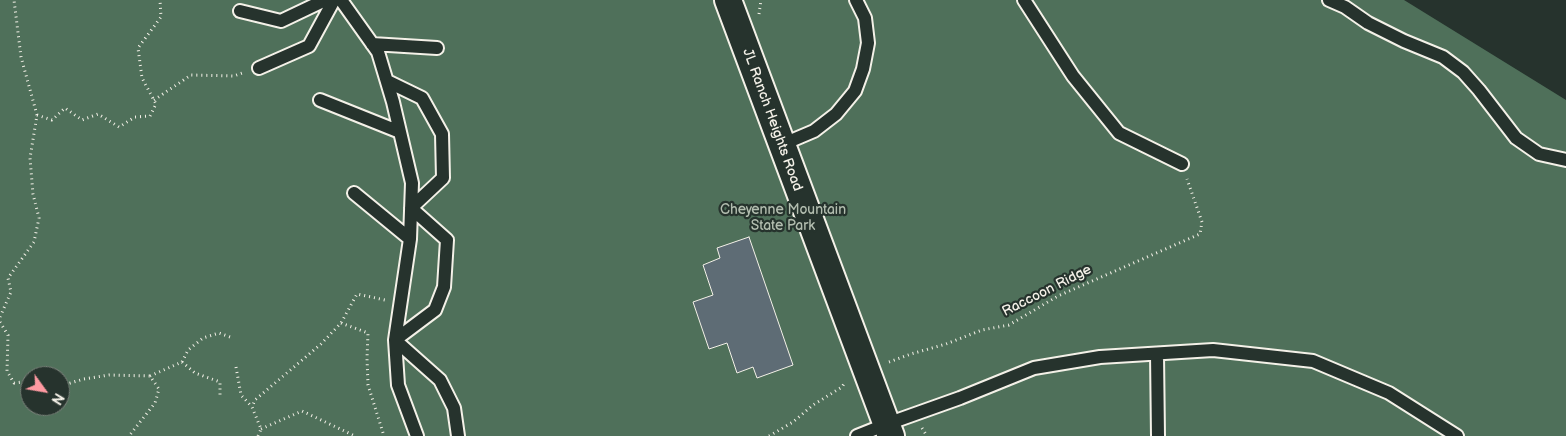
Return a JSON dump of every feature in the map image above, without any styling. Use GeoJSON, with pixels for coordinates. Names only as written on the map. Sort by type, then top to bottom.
{"type":"FeatureCollection","features":[{"type":"Feature","properties":{"kind":"street","name":"JL Ranch Heights Road"},"geometry":{"type":"LineString","coordinates":[[728,0],[889,430]]}},
{"type":"Feature","properties":{"kind":"lane"},"geometry":{"type":"LineString","coordinates":[[240,11],[281,21],[326,0]]}},
{"type":"Feature","properties":{"kind":"lane"},"geometry":{"type":"LineString","coordinates":[[259,68],[309,46],[334,0]]}},
{"type":"Feature","properties":{"kind":"lane"},"geometry":{"type":"LineString","coordinates":[[341,0],[378,52],[412,183],[410,239],[395,340],[398,385],[417,436]]}},
{"type":"Feature","properties":{"kind":"lane"},"geometry":{"type":"LineString","coordinates":[[781,145],[814,131],[836,114],[855,91],[863,68],[868,43],[865,18],[856,0]]}},
{"type":"Feature","properties":{"kind":"lane"},"geometry":{"type":"LineString","coordinates":[[1024,0],[1073,76],[1119,133],[1182,164]]}},
{"type":"Feature","properties":{"kind":"lane"},"geometry":{"type":"LineString","coordinates":[[1329,0],[1345,7],[1368,24],[1443,57],[1463,72],[1516,138],[1539,154],[1566,160]]}},
{"type":"Feature","properties":{"kind":"lane"},"geometry":{"type":"LineString","coordinates":[[372,44],[438,48]]}},
{"type":"Feature","properties":{"kind":"lane"},"geometry":{"type":"LineString","coordinates":[[387,81],[422,98],[442,134],[443,178],[411,208]]}},
{"type":"Feature","properties":{"kind":"lane"},"geometry":{"type":"LineString","coordinates":[[320,100],[400,132]]}},
{"type":"Feature","properties":{"kind":"lane"},"geometry":{"type":"LineString","coordinates":[[354,193],[410,239]]}},
{"type":"Feature","properties":{"kind":"lane"},"geometry":{"type":"LineString","coordinates":[[395,340],[435,310],[444,287],[447,240],[411,208]]}},
{"type":"Feature","properties":{"kind":"lane"},"geometry":{"type":"LineString","coordinates":[[395,340],[440,380],[454,408],[458,436]]}},
{"type":"Feature","properties":{"kind":"lane"},"geometry":{"type":"LineString","coordinates":[[857,436],[889,430],[960,398],[1034,368],[1100,357],[1213,350],[1313,362],[1389,393],[1457,436]]}},
{"type":"Feature","properties":{"kind":"lane"},"geometry":{"type":"LineString","coordinates":[[1158,354],[1158,436]]}},
{"type":"Feature","properties":{"kind":"path"},"geometry":{"type":"LineString","coordinates":[[0,317],[11,292],[8,278],[34,242],[39,218],[33,194],[30,158],[36,115],[21,57],[14,0]]}},
{"type":"Feature","properties":{"kind":"path"},"geometry":{"type":"LineString","coordinates":[[36,115],[52,120],[65,108],[82,120],[98,114],[119,127],[134,117],[150,116],[156,104],[142,78],[138,48],[161,17],[160,0]]}},
{"type":"Feature","properties":{"kind":"path"},"geometry":{"type":"LineString","coordinates":[[154,100],[191,74],[234,76],[259,68]]}},
{"type":"Feature","properties":{"kind":"path","name":"Raccoon Ridge"},"geometry":{"type":"LineString","coordinates":[[863,358],[885,364],[982,330],[1008,325],[1058,296],[1200,234],[1202,222],[1182,164]]}},
{"type":"Feature","properties":{"kind":"path"},"geometry":{"type":"LineString","coordinates":[[252,407],[255,400],[321,344],[341,323],[357,294],[400,304]]}},
{"type":"Feature","properties":{"kind":"path"},"geometry":{"type":"LineString","coordinates":[[0,322],[8,335],[7,371],[14,383],[20,382]]}},
{"type":"Feature","properties":{"kind":"path"},"geometry":{"type":"LineString","coordinates":[[341,323],[368,333],[368,384],[384,436]]}},
{"type":"Feature","properties":{"kind":"path"},"geometry":{"type":"LineString","coordinates":[[70,383],[109,375],[150,376],[182,362],[188,350],[203,338],[219,333],[230,337]]}},
{"type":"Feature","properties":{"kind":"path"},"geometry":{"type":"LineString","coordinates":[[769,436],[793,422],[813,405],[842,387],[863,358]]}},
{"type":"Feature","properties":{"kind":"path"},"geometry":{"type":"LineString","coordinates":[[182,362],[195,373],[220,382],[220,398]]}},
{"type":"Feature","properties":{"kind":"path"},"geometry":{"type":"LineString","coordinates":[[236,367],[241,395],[252,407],[261,429]]}},
{"type":"Feature","properties":{"kind":"path"},"geometry":{"type":"LineString","coordinates":[[129,436],[155,404],[159,389],[150,376]]}},
{"type":"Feature","properties":{"kind":"path"},"geometry":{"type":"LineString","coordinates":[[258,436],[261,429],[302,411],[355,436]]}},
{"type":"Feature","properties":{"kind":"green space","name":"Cheyenne Mountain State Park"},"geometry":{"type":"Polygon","coordinates":[[[0,0],[1404,0],[1566,100],[1566,436],[0,436],[0,0]]]}},
{"type":"Feature","properties":{"kind":"building"},"geometry":{"type":"Polygon","coordinates":[[[749,237],[793,365],[757,378],[753,367],[737,373],[727,343],[709,349],[693,302],[713,295],[703,265],[720,258],[717,248],[749,237]]]}}]}
